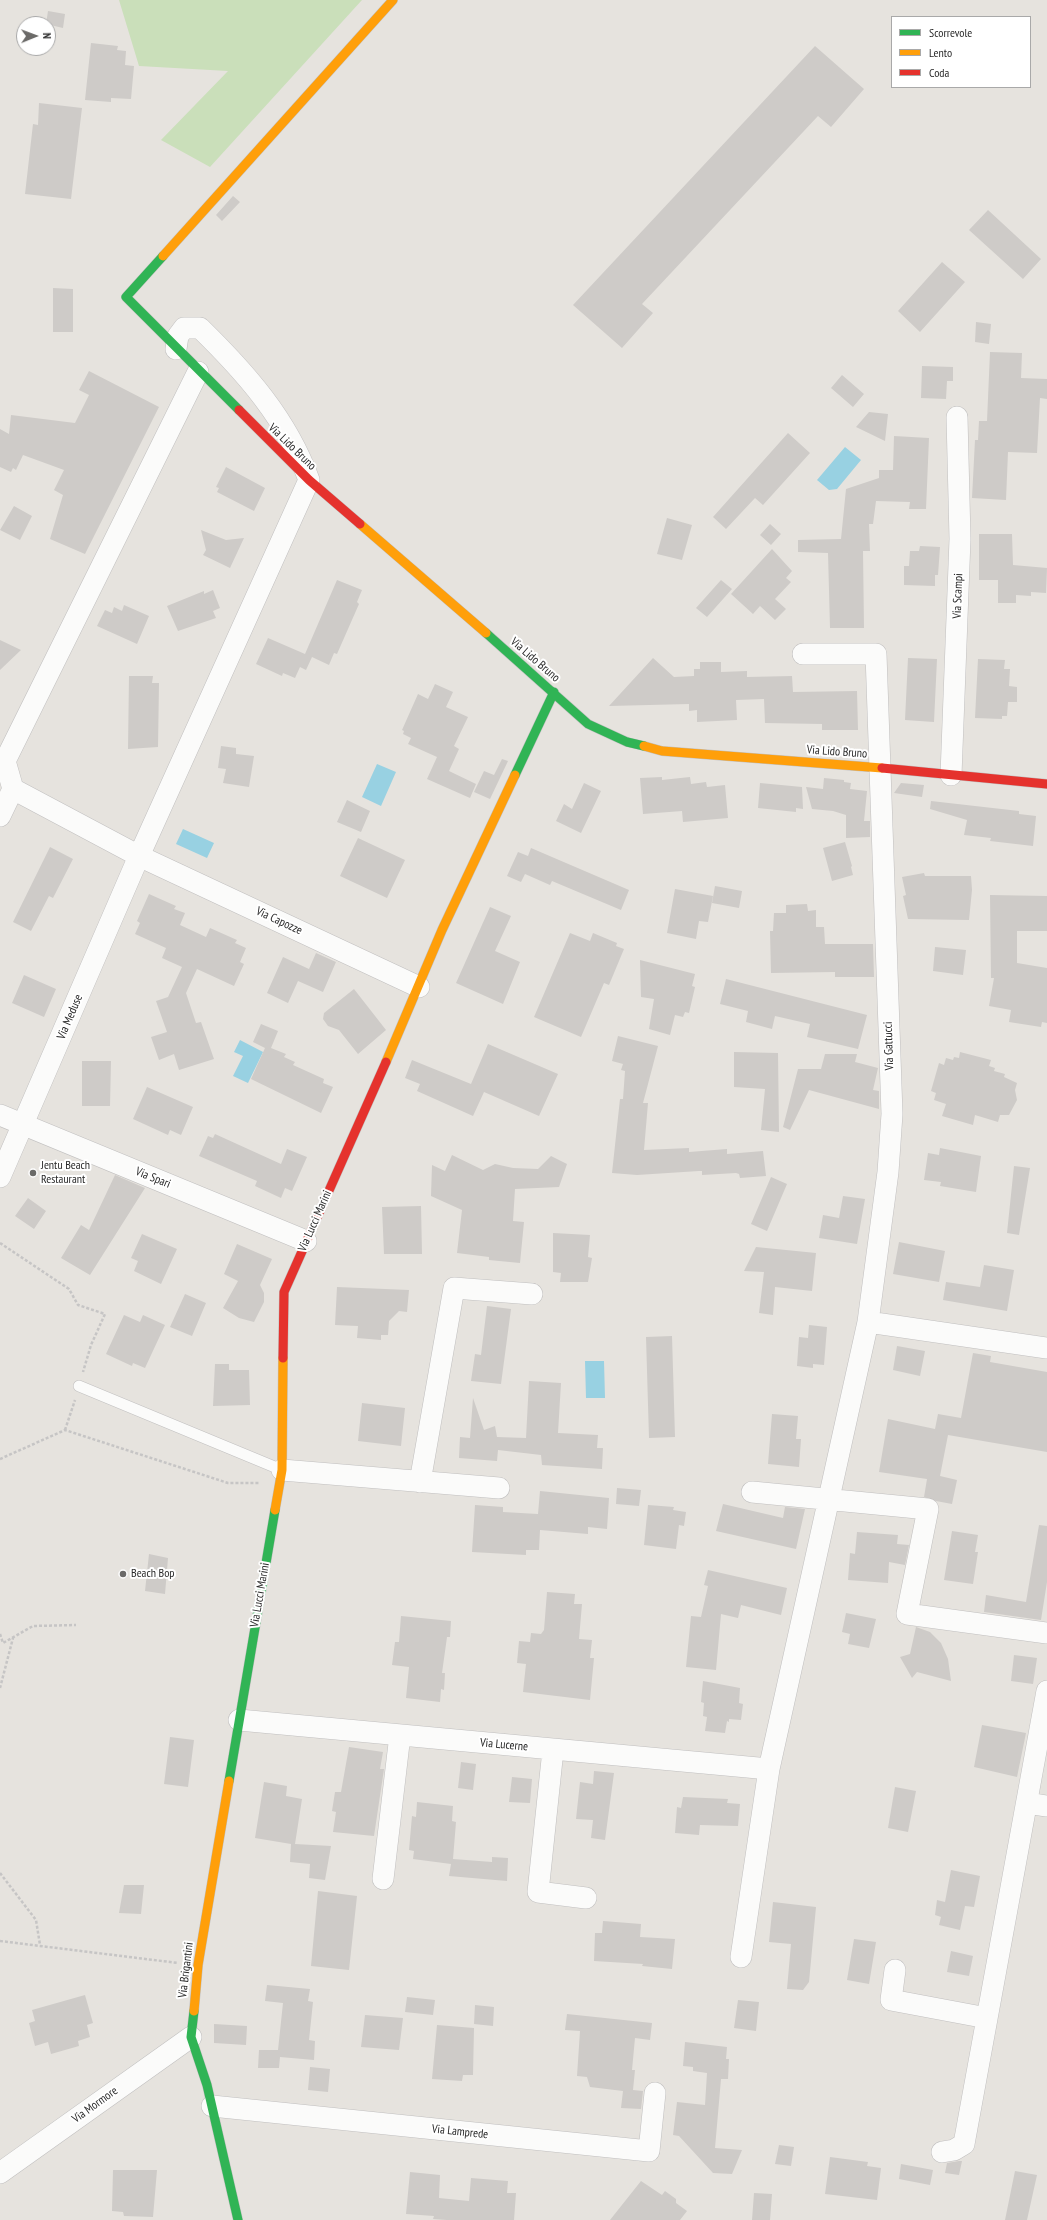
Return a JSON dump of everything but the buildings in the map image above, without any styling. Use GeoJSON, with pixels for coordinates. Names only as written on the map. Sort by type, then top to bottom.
{"type":"FeatureCollection","features":[{"type":"Feature","properties":{"kind":"street","name":"Via Lido Bruno"},"geometry":{"type":"LineString","coordinates":[[393,0],[126,297],[198,372],[309,480],[554,692],[588,724],[627,742],[662,751],[879,768],[1047,784]]}},
{"type":"Feature","properties":{"kind":"street"},"geometry":{"type":"LineString","coordinates":[[176,349],[178,336],[184,328],[200,328],[220,347],[264,396],[282,425],[309,480]]}},
{"type":"Feature","properties":{"kind":"street"},"geometry":{"type":"LineString","coordinates":[[0,816],[13,789],[5,761],[198,372]]}},
{"type":"Feature","properties":{"kind":"street","name":"Via Scampi"},"geometry":{"type":"LineString","coordinates":[[951,775],[960,539],[957,417]]}},
{"type":"Feature","properties":{"kind":"street","name":"Via Meduse"},"geometry":{"type":"LineString","coordinates":[[0,1177],[24,1125],[139,856],[309,480]]}},
{"type":"Feature","properties":{"kind":"street","name":"Via Gattucci"},"geometry":{"type":"LineString","coordinates":[[741,1957],[769,1769],[868,1322],[888,1172],[892,1114],[876,654],[803,654]]}},
{"type":"Feature","properties":{"kind":"street","name":"Via Lucci Marini"},"geometry":{"type":"LineString","coordinates":[[239,1720],[281,1477],[284,1292],[419,987],[442,930],[554,692]]}},
{"type":"Feature","properties":{"kind":"street","name":"Via Capozze"},"geometry":{"type":"LineString","coordinates":[[13,789],[139,856],[419,987]]}},
{"type":"Feature","properties":{"kind":"street","name":"Via Spari"},"geometry":{"type":"LineString","coordinates":[[0,1115],[306,1241]]}},
{"type":"Feature","properties":{"kind":"street"},"geometry":{"type":"LineString","coordinates":[[420,1482],[454,1288],[532,1294]]}},
{"type":"Feature","properties":{"kind":"street"},"geometry":{"type":"LineString","coordinates":[[868,1322],[1047,1348]]}},
{"type":"Feature","properties":{"kind":"street"},"geometry":{"type":"LineString","coordinates":[[281,1477],[420,1482],[499,1488]]}},
{"type":"Feature","properties":{"kind":"street"},"geometry":{"type":"LineString","coordinates":[[752,1492],[830,1498],[928,1509],[907,1614],[1047,1633]]}},
{"type":"Feature","properties":{"kind":"street"},"geometry":{"type":"LineString","coordinates":[[942,2152],[954,2150],[964,2144],[1047,1691]]}},
{"type":"Feature","properties":{"kind":"street","name":"Via Lucerne"},"geometry":{"type":"LineString","coordinates":[[239,1720],[769,1769]]}},
{"type":"Feature","properties":{"kind":"street","name":"Via Brigantini"},"geometry":{"type":"LineString","coordinates":[[238,2220],[212,2106],[191,2037],[198,1965],[239,1720]]}},
{"type":"Feature","properties":{"kind":"street"},"geometry":{"type":"LineString","coordinates":[[383,1879],[400,1735]]}},
{"type":"Feature","properties":{"kind":"street"},"geometry":{"type":"LineString","coordinates":[[553,1750],[538,1892],[586,1898]]}},
{"type":"Feature","properties":{"kind":"street"},"geometry":{"type":"LineString","coordinates":[[1027,1803],[1047,1806]]}},
{"type":"Feature","properties":{"kind":"street"},"geometry":{"type":"LineString","coordinates":[[895,1970],[891,2000],[987,2018]]}},
{"type":"Feature","properties":{"kind":"street","name":"Via Mormore"},"geometry":{"type":"LineString","coordinates":[[0,2173],[191,2037]]}},
{"type":"Feature","properties":{"kind":"street","name":"Via Lamprede"},"geometry":{"type":"LineString","coordinates":[[212,2106],[649,2151],[655,2093]]}},
{"type":"Feature","properties":{"kind":"lane"},"geometry":{"type":"LineString","coordinates":[[79,1386],[281,1477]]}},
{"type":"Feature","properties":{"kind":"path"},"geometry":{"type":"LineString","coordinates":[[0,1243],[69,1289],[78,1305],[105,1314],[91,1345],[65,1430]]}},
{"type":"Feature","properties":{"kind":"path"},"geometry":{"type":"LineString","coordinates":[[0,1458],[65,1430],[228,1483],[281,1477]]}},
{"type":"Feature","properties":{"kind":"path"},"geometry":{"type":"LineString","coordinates":[[0,1634],[3,1643],[33,1626],[76,1625]]}},
{"type":"Feature","properties":{"kind":"path"},"geometry":{"type":"LineString","coordinates":[[0,1688],[13,1637]]}},
{"type":"Feature","properties":{"kind":"path"},"geometry":{"type":"LineString","coordinates":[[0,1873],[36,1920],[40,1945]]}},
{"type":"Feature","properties":{"kind":"path"},"geometry":{"type":"LineString","coordinates":[[0,1940],[198,1965]]}},
{"type":"Feature","properties":{"kind":"green space"},"geometry":{"type":"Polygon","coordinates":[[[119,0],[362,0],[210,167],[161,140],[228,71],[139,66],[119,0]]]}},
{"type":"Feature","properties":{"kind":"water"},"geometry":{"type":"Polygon","coordinates":[[[845,447],[861,460],[837,489],[829,490],[817,480],[845,447]]]}},
{"type":"Feature","properties":{"kind":"water"},"geometry":{"type":"Polygon","coordinates":[[[377,764],[396,772],[381,806],[362,797],[377,764]]]}},
{"type":"Feature","properties":{"kind":"water"},"geometry":{"type":"Polygon","coordinates":[[[183,829],[214,843],[207,858],[176,844],[183,829]]]}},
{"type":"Feature","properties":{"kind":"water"},"geometry":{"type":"Polygon","coordinates":[[[240,1040],[263,1052],[248,1083],[233,1076],[243,1056],[234,1052],[240,1040]]]}},
{"type":"Feature","properties":{"kind":"water"},"geometry":{"type":"Polygon","coordinates":[[[585,1361],[604,1361],[605,1398],[586,1398],[585,1361]]]}},
{"type":"Feature","properties":{"kind":"traffic: fast"},"geometry":{"type":"LineString","coordinates":[[163,256],[126,297],[239,410]]}},
{"type":"Feature","properties":{"kind":"traffic: fast"},"geometry":{"type":"LineString","coordinates":[[486,633],[588,724],[627,742],[644,746]]}},
{"type":"Feature","properties":{"kind":"traffic: fast"},"geometry":{"type":"LineString","coordinates":[[515,775],[554,692]]}},
{"type":"Feature","properties":{"kind":"traffic: fast"},"geometry":{"type":"LineString","coordinates":[[229,1781],[275,1510]]}},
{"type":"Feature","properties":{"kind":"traffic: fast"},"geometry":{"type":"LineString","coordinates":[[194,2011],[191,2037],[207,2085],[238,2220]]}},
{"type":"Feature","properties":{"kind":"traffic: slow"},"geometry":{"type":"LineString","coordinates":[[163,256],[393,0]]}},
{"type":"Feature","properties":{"kind":"traffic: slow"},"geometry":{"type":"LineString","coordinates":[[360,524],[486,633]]}},
{"type":"Feature","properties":{"kind":"traffic: slow"},"geometry":{"type":"LineString","coordinates":[[644,746],[662,751],[882,768]]}},
{"type":"Feature","properties":{"kind":"traffic: slow"},"geometry":{"type":"LineString","coordinates":[[386,1062],[442,930],[515,775]]}},
{"type":"Feature","properties":{"kind":"traffic: slow"},"geometry":{"type":"LineString","coordinates":[[275,1510],[282,1470],[283,1358]]}},
{"type":"Feature","properties":{"kind":"traffic: slow"},"geometry":{"type":"LineString","coordinates":[[194,2011],[198,1965],[229,1781]]}},
{"type":"Feature","properties":{"kind":"traffic: jam"},"geometry":{"type":"LineString","coordinates":[[239,410],[309,480],[360,524]]}},
{"type":"Feature","properties":{"kind":"traffic: jam"},"geometry":{"type":"LineString","coordinates":[[882,768],[1047,784]]}},
{"type":"Feature","properties":{"kind":"traffic: jam"},"geometry":{"type":"LineString","coordinates":[[283,1358],[284,1292],[386,1062]]}},
{"type":"Feature","properties":{"kind":"place","name":"Jentu Beach Restaurant"},"geometry":{"type":"Point","coordinates":[33,1173]}},
{"type":"Feature","properties":{"kind":"place","name":"Beach Bop"},"geometry":{"type":"Point","coordinates":[123,1574]}}]}
